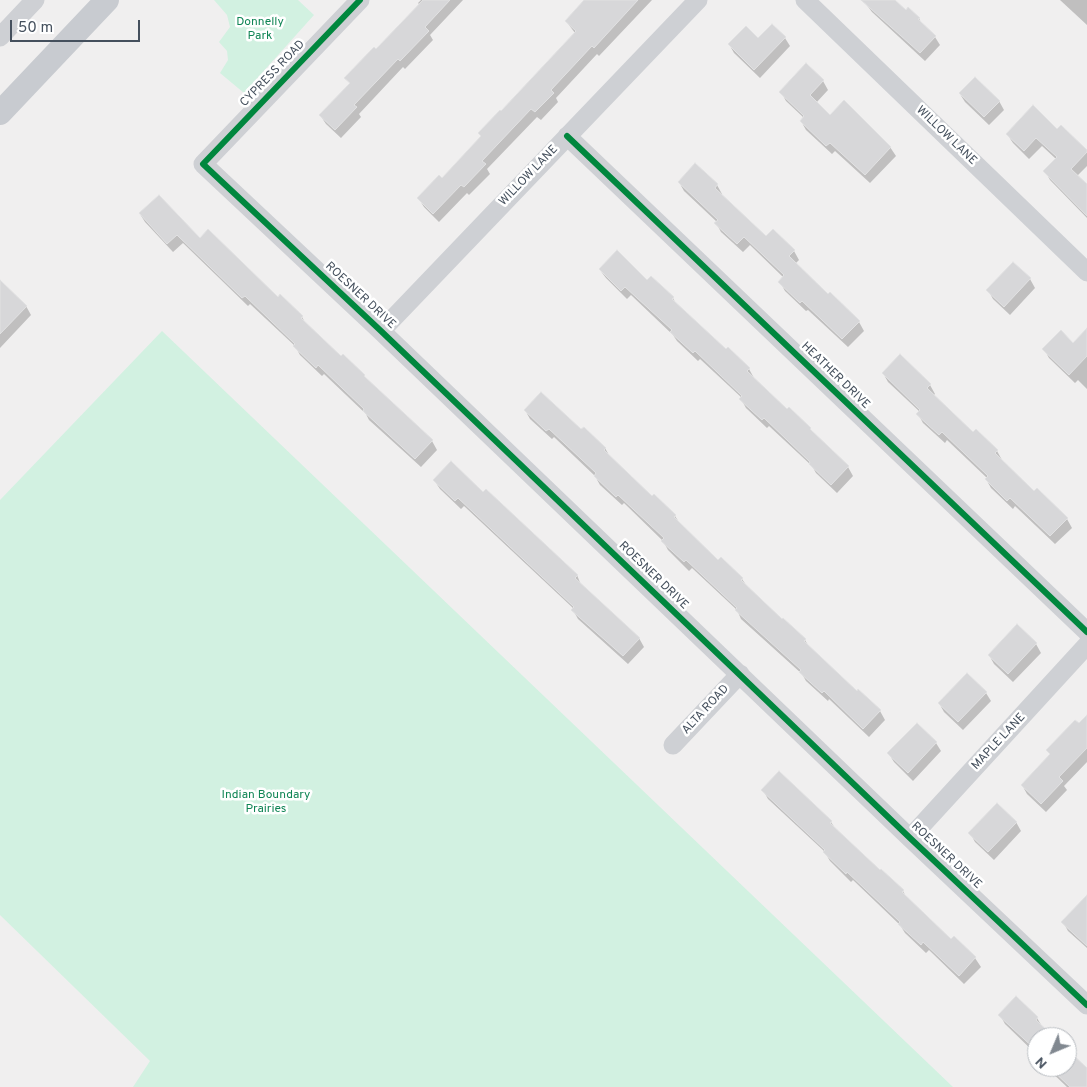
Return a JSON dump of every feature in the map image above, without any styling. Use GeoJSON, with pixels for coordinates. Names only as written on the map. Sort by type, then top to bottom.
{"type":"FeatureCollection","features":[{"type":"Feature","properties":{"kind":"main road"},"geometry":{"type":"LineString","coordinates":[[0,113],[107,0]]}},
{"type":"Feature","properties":{"kind":"street"},"geometry":{"type":"LineString","coordinates":[[0,38],[35,0]]}},
{"type":"Feature","properties":{"kind":"street","name":"WILLOW LANE"},"geometry":{"type":"LineString","coordinates":[[381,330],[698,0]]}},
{"type":"Feature","properties":{"kind":"street","name":"WILLOW LANE"},"geometry":{"type":"LineString","coordinates":[[805,0],[1087,272]]}},
{"type":"Feature","properties":{"kind":"street","name":"CYPRESS ROAD"},"geometry":{"type":"LineString","coordinates":[[203,164],[359,1]]}},
{"type":"Feature","properties":{"kind":"street","name":"HEATHER DRIVE"},"geometry":{"type":"LineString","coordinates":[[567,136],[1087,632]]}},
{"type":"Feature","properties":{"kind":"street","name":"ROESNER DRIVE"},"geometry":{"type":"LineString","coordinates":[[203,164],[381,330],[910,838],[1085,1000]]}},
{"type":"Feature","properties":{"kind":"street","name":"MAPLE LANE"},"geometry":{"type":"LineString","coordinates":[[910,838],[1087,646]]}},
{"type":"Feature","properties":{"kind":"street","name":"ALTA ROAD"},"geometry":{"type":"LineString","coordinates":[[673,745],[740,674]]}},
{"type":"Feature","properties":{"kind":"green space","name":"Donnelly Park"},"geometry":{"type":"Polygon","coordinates":[[[214,0],[298,0],[314,15],[244,93],[220,73],[228,60],[227,51],[219,42],[230,27],[227,15],[214,0]]]}},
{"type":"Feature","properties":{"kind":"green space","name":"Indian Boundary Prairies"},"geometry":{"type":"Polygon","coordinates":[[[162,331],[953,1087],[133,1087],[150,1061],[0,915],[0,500],[162,331]]]}},
{"type":"Feature","properties":{"kind":"building"},"geometry":{"type":"Polygon","coordinates":[[[423,0],[450,0],[425,27],[429,31],[400,61],[398,59],[354,105],[357,107],[335,130],[319,115],[350,83],[344,78],[374,47],[376,49],[423,0]]]}},
{"type":"Feature","properties":{"kind":"building"},"geometry":{"type":"Polygon","coordinates":[[[584,0],[638,0],[594,48],[592,46],[551,90],[554,93],[535,112],[531,109],[482,161],[486,164],[464,187],[461,185],[433,214],[417,198],[439,175],[442,178],[481,136],[478,133],[576,31],[565,21],[584,0]]]}},
{"type":"Feature","properties":{"kind":"building"},"geometry":{"type":"Polygon","coordinates":[[[861,0],[895,0],[906,10],[908,7],[936,36],[920,53],[861,0]]]}},
{"type":"Feature","properties":{"kind":"building"},"geometry":{"type":"Polygon","coordinates":[[[772,24],[786,37],[754,70],[728,44],[746,26],[758,38],[772,24]]]}},
{"type":"Feature","properties":{"kind":"building"},"geometry":{"type":"Polygon","coordinates":[[[806,63],[824,80],[810,95],[830,115],[844,100],[891,147],[865,175],[830,143],[826,146],[800,121],[804,116],[779,92],[806,63]]]}},
{"type":"Feature","properties":{"kind":"building"},"geometry":{"type":"Polygon","coordinates":[[[975,77],[1000,101],[984,117],[959,93],[975,77]]]}},
{"type":"Feature","properties":{"kind":"building"},"geometry":{"type":"Polygon","coordinates":[[[1033,105],[1057,129],[1061,125],[1087,150],[1071,169],[1087,184],[1087,216],[1043,171],[1057,157],[1036,138],[1024,151],[1006,134],[1033,105]]]}},
{"type":"Feature","properties":{"kind":"building"},"geometry":{"type":"Polygon","coordinates":[[[695,163],[718,184],[715,188],[766,236],[773,229],[795,250],[789,256],[828,294],[830,292],[860,321],[842,339],[802,301],[800,303],[778,282],[784,275],[744,237],[737,244],[714,223],[718,220],[678,182],[695,163]]]}},
{"type":"Feature","properties":{"kind":"building"},"geometry":{"type":"Polygon","coordinates":[[[159,195],[200,238],[208,229],[278,297],[280,294],[303,316],[301,318],[341,356],[343,354],[433,440],[415,459],[363,411],[364,409],[318,365],[316,368],[293,346],[295,344],[245,296],[242,298],[177,235],[167,244],[139,213],[159,195]]]}},
{"type":"Feature","properties":{"kind":"building"},"geometry":{"type":"Polygon","coordinates":[[[617,250],[647,280],[651,276],[674,297],[672,299],[726,349],[728,347],[750,368],[747,371],[787,409],[789,407],[849,466],[831,485],[764,418],[762,420],[739,399],[742,396],[695,351],[693,353],[670,332],[672,330],[625,287],[621,291],[599,269],[617,250]]]}},
{"type":"Feature","properties":{"kind":"building"},"geometry":{"type":"Polygon","coordinates":[[[1013,262],[1031,278],[1004,307],[986,290],[1013,262]]]}},
{"type":"Feature","properties":{"kind":"building"},"geometry":{"type":"Polygon","coordinates":[[[0,280],[27,306],[0,334],[0,280]]]}},
{"type":"Feature","properties":{"kind":"building"},"geometry":{"type":"Polygon","coordinates":[[[1087,328],[1087,356],[1069,375],[1042,349],[1061,330],[1073,343],[1087,328]]]}},
{"type":"Feature","properties":{"kind":"building"},"geometry":{"type":"Polygon","coordinates":[[[900,354],[931,384],[927,388],[973,432],[976,429],[998,450],[995,453],[1034,491],[1037,488],[1068,518],[1050,536],[1010,498],[1007,501],[985,479],[988,476],[942,432],[939,435],[916,414],[920,410],[882,373],[900,354]]]}},
{"type":"Feature","properties":{"kind":"building"},"geometry":{"type":"Polygon","coordinates":[[[541,392],[581,429],[584,427],[606,448],[604,450],[652,496],[654,494],[676,515],[674,517],[718,560],[721,557],[743,578],[741,580],[806,639],[804,641],[857,691],[858,689],[881,710],[863,729],[824,691],[822,693],[799,672],[801,670],[735,610],[737,608],[686,560],[684,562],[661,541],[664,538],[618,495],[616,497],[594,476],[596,473],[549,429],[546,431],[524,410],[541,392]]]}},
{"type":"Feature","properties":{"kind":"building"},"geometry":{"type":"Polygon","coordinates":[[[451,461],[483,492],[486,489],[578,575],[575,578],[640,638],[623,656],[571,610],[574,607],[458,498],[455,501],[433,480],[451,461]]]}},
{"type":"Feature","properties":{"kind":"building"},"geometry":{"type":"Polygon","coordinates":[[[1017,624],[1037,643],[1008,674],[988,655],[1017,624]]]}},
{"type":"Feature","properties":{"kind":"building"},"geometry":{"type":"Polygon","coordinates":[[[967,673],[987,692],[958,722],[938,703],[967,673]]]}},
{"type":"Feature","properties":{"kind":"building"},"geometry":{"type":"Polygon","coordinates":[[[1087,715],[1087,748],[1059,777],[1063,781],[1041,804],[1021,785],[1050,754],[1046,750],[1075,720],[1079,723],[1087,715]]]}},
{"type":"Feature","properties":{"kind":"building"},"geometry":{"type":"Polygon","coordinates":[[[917,723],[937,742],[908,773],[887,753],[917,723]]]}},
{"type":"Feature","properties":{"kind":"building"},"geometry":{"type":"Polygon","coordinates":[[[779,771],[832,821],[830,823],[904,890],[902,892],[951,939],[954,936],[976,957],[959,976],[923,942],[921,945],[898,924],[900,922],[847,872],[846,874],[823,852],[825,850],[761,790],[779,771]]]}},
{"type":"Feature","properties":{"kind":"building"},"geometry":{"type":"Polygon","coordinates":[[[997,803],[1017,822],[988,852],[968,833],[997,803]]]}},
{"type":"Feature","properties":{"kind":"building"},"geometry":{"type":"Polygon","coordinates":[[[1087,895],[1087,946],[1061,922],[1087,895]]]}},
{"type":"Feature","properties":{"kind":"building"},"geometry":{"type":"Polygon","coordinates":[[[1016,996],[1038,1017],[1036,1020],[1043,1027],[1027,1027],[1027,1042],[998,1015],[1016,996]]]}},
{"type":"Feature","properties":{"kind":"building"},"geometry":{"type":"Polygon","coordinates":[[[1077,1058],[1087,1068],[1087,1087],[1070,1087],[1060,1077],[1077,1077],[1077,1058]]]}},
{"type":"Feature","properties":{"kind":"cycle path"},"geometry":{"type":"LineString","coordinates":[[360,0],[203,164],[381,331],[1087,1005]]}},
{"type":"Feature","properties":{"kind":"cycle path"},"geometry":{"type":"LineString","coordinates":[[567,136],[1087,632]]}}]}
